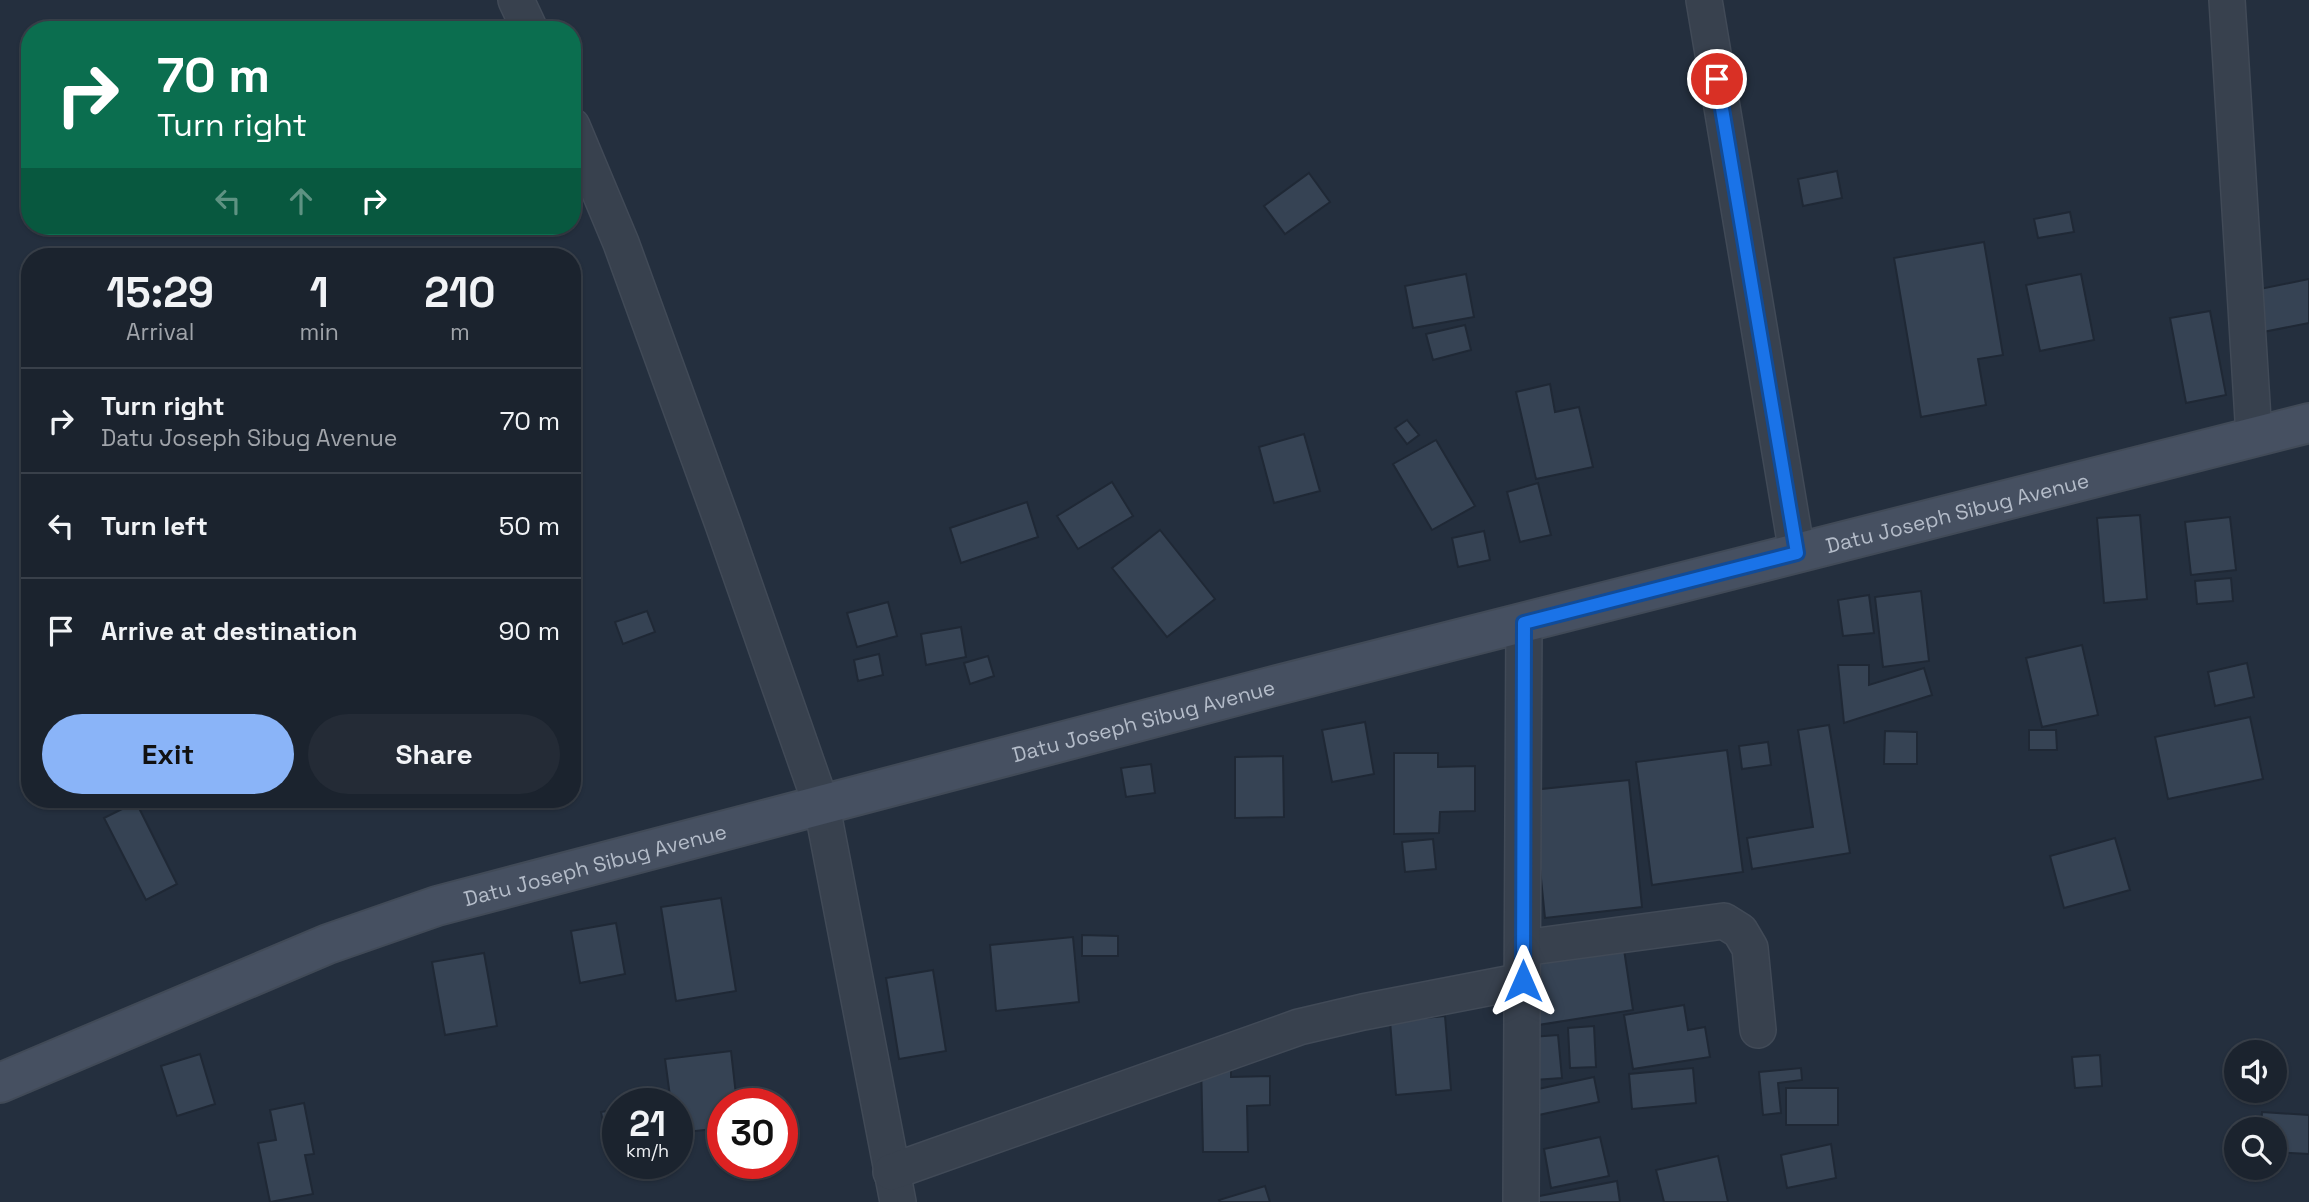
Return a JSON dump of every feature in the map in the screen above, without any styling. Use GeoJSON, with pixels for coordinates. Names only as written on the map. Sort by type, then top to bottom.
{"type":"FeatureCollection","features":[{"type":"Feature","properties":{"kind":"main road","name":"Datu Joseph Sibug Avenue"},"geometry":{"type":"LineString","coordinates":[[0,1083],[328,944],[437,906],[822,807],[1113,728],[2309,423]]}},
{"type":"Feature","properties":{"kind":"street"},"geometry":{"type":"LineString","coordinates":[[516,0],[526,21]]}},
{"type":"Feature","properties":{"kind":"street"},"geometry":{"type":"LineString","coordinates":[[1704,0],[1797,553]]}},
{"type":"Feature","properties":{"kind":"street"},"geometry":{"type":"LineString","coordinates":[[2227,0],[2254,436]]}},
{"type":"Feature","properties":{"kind":"street"},"geometry":{"type":"LineString","coordinates":[[581,148],[626,256],[822,807],[895,1187],[1299,1027],[1363,1012],[1523,964],[1724,921],[1740,931],[1750,948],[1758,1030]]}},
{"type":"Feature","properties":{"kind":"street"},"geometry":{"type":"LineString","coordinates":[[1521,1202],[1524,623]]}},
{"type":"Feature","properties":{"kind":"building"},"geometry":{"type":"Polygon","coordinates":[[[1837,171],[1842,198],[1803,206],[1798,179],[1837,171]]]}},
{"type":"Feature","properties":{"kind":"building"},"geometry":{"type":"Polygon","coordinates":[[[1309,173],[1330,202],[1285,234],[1264,206],[1309,173]]]}},
{"type":"Feature","properties":{"kind":"building"},"geometry":{"type":"Polygon","coordinates":[[[2070,212],[2074,232],[2038,238],[2034,219],[2070,212]]]}},
{"type":"Feature","properties":{"kind":"building"},"geometry":{"type":"Polygon","coordinates":[[[1984,242],[2003,355],[1978,359],[1986,405],[1921,417],[1894,258],[1984,242]]]}},
{"type":"Feature","properties":{"kind":"building"},"geometry":{"type":"Polygon","coordinates":[[[1466,274],[1474,317],[1413,328],[1405,286],[1466,274]]]}},
{"type":"Feature","properties":{"kind":"building"},"geometry":{"type":"Polygon","coordinates":[[[2081,274],[2094,340],[2040,351],[2026,285],[2081,274]]]}},
{"type":"Feature","properties":{"kind":"building"},"geometry":{"type":"Polygon","coordinates":[[[2309,279],[2309,323],[2263,332],[2255,290],[2309,279]]]}},
{"type":"Feature","properties":{"kind":"building"},"geometry":{"type":"Polygon","coordinates":[[[2210,311],[2226,395],[2186,403],[2170,318],[2210,311]]]}},
{"type":"Feature","properties":{"kind":"building"},"geometry":{"type":"Polygon","coordinates":[[[1465,325],[1471,350],[1433,360],[1426,334],[1465,325]]]}},
{"type":"Feature","properties":{"kind":"building"},"geometry":{"type":"Polygon","coordinates":[[[1550,384],[1555,412],[1579,407],[1593,467],[1536,479],[1516,392],[1550,384]]]}},
{"type":"Feature","properties":{"kind":"building"},"geometry":{"type":"Polygon","coordinates":[[[1407,420],[1419,435],[1407,444],[1395,428],[1407,420]]]}},
{"type":"Feature","properties":{"kind":"building"},"geometry":{"type":"Polygon","coordinates":[[[1304,434],[1320,491],[1274,503],[1259,447],[1304,434]]]}},
{"type":"Feature","properties":{"kind":"building"},"geometry":{"type":"Polygon","coordinates":[[[1436,440],[1475,506],[1432,530],[1393,464],[1436,440]]]}},
{"type":"Feature","properties":{"kind":"building"},"geometry":{"type":"Polygon","coordinates":[[[1112,482],[1133,516],[1078,549],[1057,516],[1112,482]]]}},
{"type":"Feature","properties":{"kind":"building"},"geometry":{"type":"Polygon","coordinates":[[[1538,483],[1551,535],[1520,542],[1507,492],[1538,483]]]}},
{"type":"Feature","properties":{"kind":"building"},"geometry":{"type":"Polygon","coordinates":[[[1027,502],[1038,537],[961,563],[950,528],[1027,502]]]}},
{"type":"Feature","properties":{"kind":"building"},"geometry":{"type":"Polygon","coordinates":[[[2140,515],[2147,599],[2104,603],[2097,518],[2140,515]]]}},
{"type":"Feature","properties":{"kind":"building"},"geometry":{"type":"Polygon","coordinates":[[[2230,517],[2236,570],[2191,575],[2185,522],[2230,517]]]}},
{"type":"Feature","properties":{"kind":"building"},"geometry":{"type":"Polygon","coordinates":[[[1160,530],[1215,599],[1167,637],[1112,568],[1160,530]]]}},
{"type":"Feature","properties":{"kind":"building"},"geometry":{"type":"Polygon","coordinates":[[[1484,531],[1490,560],[1458,567],[1452,538],[1484,531]]]}},
{"type":"Feature","properties":{"kind":"building"},"geometry":{"type":"Polygon","coordinates":[[[2231,578],[2233,601],[2197,604],[2195,581],[2231,578]]]}},
{"type":"Feature","properties":{"kind":"building"},"geometry":{"type":"Polygon","coordinates":[[[1921,591],[1929,661],[1883,667],[1875,597],[1921,591]]]}},
{"type":"Feature","properties":{"kind":"building"},"geometry":{"type":"Polygon","coordinates":[[[1869,595],[1874,633],[1843,636],[1838,600],[1869,595]]]}},
{"type":"Feature","properties":{"kind":"building"},"geometry":{"type":"Polygon","coordinates":[[[888,602],[897,636],[857,647],[847,613],[888,602]]]}},
{"type":"Feature","properties":{"kind":"building"},"geometry":{"type":"Polygon","coordinates":[[[647,611],[655,632],[623,644],[615,622],[647,611]]]}},
{"type":"Feature","properties":{"kind":"building"},"geometry":{"type":"Polygon","coordinates":[[[961,627],[966,657],[926,665],[921,634],[961,627]]]}},
{"type":"Feature","properties":{"kind":"building"},"geometry":{"type":"Polygon","coordinates":[[[2082,645],[2098,715],[2042,727],[2026,658],[2082,645]]]}},
{"type":"Feature","properties":{"kind":"building"},"geometry":{"type":"Polygon","coordinates":[[[879,654],[883,675],[858,681],[854,660],[879,654]]]}},
{"type":"Feature","properties":{"kind":"building"},"geometry":{"type":"Polygon","coordinates":[[[988,656],[994,676],[970,684],[964,663],[988,656]]]}},
{"type":"Feature","properties":{"kind":"building"},"geometry":{"type":"Polygon","coordinates":[[[2247,663],[2254,697],[2215,706],[2208,672],[2247,663]]]}},
{"type":"Feature","properties":{"kind":"building"},"geometry":{"type":"Polygon","coordinates":[[[1838,665],[1869,665],[1869,685],[1924,668],[1932,695],[1844,723],[1838,665]]]}},
{"type":"Feature","properties":{"kind":"building"},"geometry":{"type":"Polygon","coordinates":[[[2250,717],[2263,779],[2168,799],[2155,737],[2250,717]]]}},
{"type":"Feature","properties":{"kind":"building"},"geometry":{"type":"Polygon","coordinates":[[[1365,722],[1374,774],[1332,782],[1322,730],[1365,722]]]}},
{"type":"Feature","properties":{"kind":"building"},"geometry":{"type":"Polygon","coordinates":[[[1829,725],[1850,853],[1752,869],[1747,838],[1813,827],[1798,730],[1829,725]]]}},
{"type":"Feature","properties":{"kind":"building"},"geometry":{"type":"Polygon","coordinates":[[[2029,730],[2056,730],[2057,750],[2029,750],[2029,730]]]}},
{"type":"Feature","properties":{"kind":"building"},"geometry":{"type":"Polygon","coordinates":[[[1885,731],[1917,732],[1917,764],[1884,764],[1885,731]]]}},
{"type":"Feature","properties":{"kind":"building"},"geometry":{"type":"Polygon","coordinates":[[[1768,742],[1771,765],[1742,769],[1739,746],[1768,742]]]}},
{"type":"Feature","properties":{"kind":"building"},"geometry":{"type":"Polygon","coordinates":[[[1727,750],[1743,872],[1652,885],[1636,762],[1727,750]]]}},
{"type":"Feature","properties":{"kind":"building"},"geometry":{"type":"Polygon","coordinates":[[[1394,753],[1438,753],[1438,767],[1475,766],[1475,811],[1440,812],[1439,833],[1394,834],[1394,753]]]}},
{"type":"Feature","properties":{"kind":"building"},"geometry":{"type":"Polygon","coordinates":[[[1283,756],[1284,817],[1235,818],[1235,757],[1283,756]]]}},
{"type":"Feature","properties":{"kind":"building"},"geometry":{"type":"Polygon","coordinates":[[[1151,764],[1155,793],[1126,797],[1121,768],[1151,764]]]}},
{"type":"Feature","properties":{"kind":"building"},"geometry":{"type":"Polygon","coordinates":[[[1629,780],[1642,907],[1545,918],[1532,790],[1629,780]]]}},
{"type":"Feature","properties":{"kind":"building"},"geometry":{"type":"Polygon","coordinates":[[[124,808],[139,808],[177,884],[146,900],[104,818],[124,808]]]}},
{"type":"Feature","properties":{"kind":"building"},"geometry":{"type":"Polygon","coordinates":[[[2115,838],[2130,890],[2064,908],[2050,856],[2115,838]]]}},
{"type":"Feature","properties":{"kind":"building"},"geometry":{"type":"Polygon","coordinates":[[[1433,839],[1436,869],[1405,872],[1402,842],[1433,839]]]}},
{"type":"Feature","properties":{"kind":"building"},"geometry":{"type":"Polygon","coordinates":[[[721,898],[736,991],[676,1001],[661,907],[721,898]]]}},
{"type":"Feature","properties":{"kind":"building"},"geometry":{"type":"Polygon","coordinates":[[[616,923],[625,974],[580,983],[571,931],[616,923]]]}},
{"type":"Feature","properties":{"kind":"building"},"geometry":{"type":"Polygon","coordinates":[[[1082,935],[1118,936],[1118,956],[1082,956],[1082,935]]]}},
{"type":"Feature","properties":{"kind":"building"},"geometry":{"type":"Polygon","coordinates":[[[1622,936],[1633,1010],[1538,1025],[1526,951],[1622,936]]]}},
{"type":"Feature","properties":{"kind":"building"},"geometry":{"type":"Polygon","coordinates":[[[1073,937],[1079,1002],[996,1011],[990,945],[1073,937]]]}},
{"type":"Feature","properties":{"kind":"building"},"geometry":{"type":"Polygon","coordinates":[[[484,953],[497,1026],[445,1035],[432,962],[484,953]]]}},
{"type":"Feature","properties":{"kind":"building"},"geometry":{"type":"Polygon","coordinates":[[[933,970],[946,1051],[899,1059],[886,978],[933,970]]]}},
{"type":"Feature","properties":{"kind":"building"},"geometry":{"type":"Polygon","coordinates":[[[1684,1005],[1688,1030],[1705,1027],[1710,1057],[1633,1069],[1624,1015],[1684,1005]]]}},
{"type":"Feature","properties":{"kind":"building"},"geometry":{"type":"Polygon","coordinates":[[[1445,1016],[1451,1090],[1396,1095],[1390,1021],[1445,1016]]]}},
{"type":"Feature","properties":{"kind":"building"},"geometry":{"type":"Polygon","coordinates":[[[1594,1026],[1596,1067],[1570,1068],[1568,1028],[1594,1026]]]}},
{"type":"Feature","properties":{"kind":"building"},"geometry":{"type":"Polygon","coordinates":[[[1558,1035],[1562,1078],[1534,1080],[1531,1037],[1558,1035]]]}},
{"type":"Feature","properties":{"kind":"building"},"geometry":{"type":"Polygon","coordinates":[[[731,1051],[735,1088],[707,1088],[707,1130],[693,1131],[693,1088],[669,1088],[665,1059],[731,1051]]]}},
{"type":"Feature","properties":{"kind":"building"},"geometry":{"type":"Polygon","coordinates":[[[200,1054],[215,1104],[177,1116],[161,1066],[200,1054]]]}},
{"type":"Feature","properties":{"kind":"building"},"geometry":{"type":"Polygon","coordinates":[[[2100,1055],[2102,1086],[2075,1088],[2072,1057],[2100,1055]]]}},
{"type":"Feature","properties":{"kind":"building"},"geometry":{"type":"Polygon","coordinates":[[[1231,1061],[1231,1077],[1270,1076],[1270,1105],[1247,1106],[1248,1152],[1203,1152],[1201,1062],[1231,1061]]]}},
{"type":"Feature","properties":{"kind":"building"},"geometry":{"type":"Polygon","coordinates":[[[1693,1068],[1696,1103],[1632,1109],[1629,1074],[1693,1068]]]}},
{"type":"Feature","properties":{"kind":"building"},"geometry":{"type":"Polygon","coordinates":[[[1801,1068],[1802,1080],[1778,1083],[1781,1113],[1763,1115],[1759,1072],[1801,1068]]]}},
{"type":"Feature","properties":{"kind":"building"},"geometry":{"type":"Polygon","coordinates":[[[1594,1077],[1599,1102],[1534,1116],[1529,1091],[1594,1077]]]}},
{"type":"Feature","properties":{"kind":"building"},"geometry":{"type":"Polygon","coordinates":[[[1786,1088],[1838,1088],[1838,1125],[1786,1125],[1786,1088]]]}},
{"type":"Feature","properties":{"kind":"building"},"geometry":{"type":"Polygon","coordinates":[[[304,1103],[314,1154],[305,1155],[313,1194],[270,1202],[258,1143],[276,1140],[270,1110],[304,1103]]]}},
{"type":"Feature","properties":{"kind":"building"},"geometry":{"type":"Polygon","coordinates":[[[2262,1112],[2309,1115],[2309,1154],[2287,1153],[2287,1117],[2262,1117],[2262,1112]]]}},
{"type":"Feature","properties":{"kind":"building"},"geometry":{"type":"Polygon","coordinates":[[[1600,1137],[1609,1176],[1551,1188],[1544,1149],[1600,1137]]]}},
{"type":"Feature","properties":{"kind":"building"},"geometry":{"type":"Polygon","coordinates":[[[1831,1144],[1836,1178],[1787,1188],[1781,1155],[1831,1144]]]}},
{"type":"Feature","properties":{"kind":"building"},"geometry":{"type":"Polygon","coordinates":[[[1718,1156],[1728,1202],[1664,1202],[1656,1170],[1718,1156]]]}},
{"type":"Feature","properties":{"kind":"building"},"geometry":{"type":"Polygon","coordinates":[[[1617,1181],[1620,1202],[1525,1202],[1524,1199],[1617,1181]]]}},
{"type":"Feature","properties":{"kind":"building"},"geometry":{"type":"Polygon","coordinates":[[[1265,1186],[1270,1202],[1219,1200],[1265,1186]]]}},
{"type":"Feature","properties":{"kind":"route"},"geometry":{"type":"LineString","coordinates":[[1523,981],[1524,623],[1797,553],[1717,79]]}}]}
